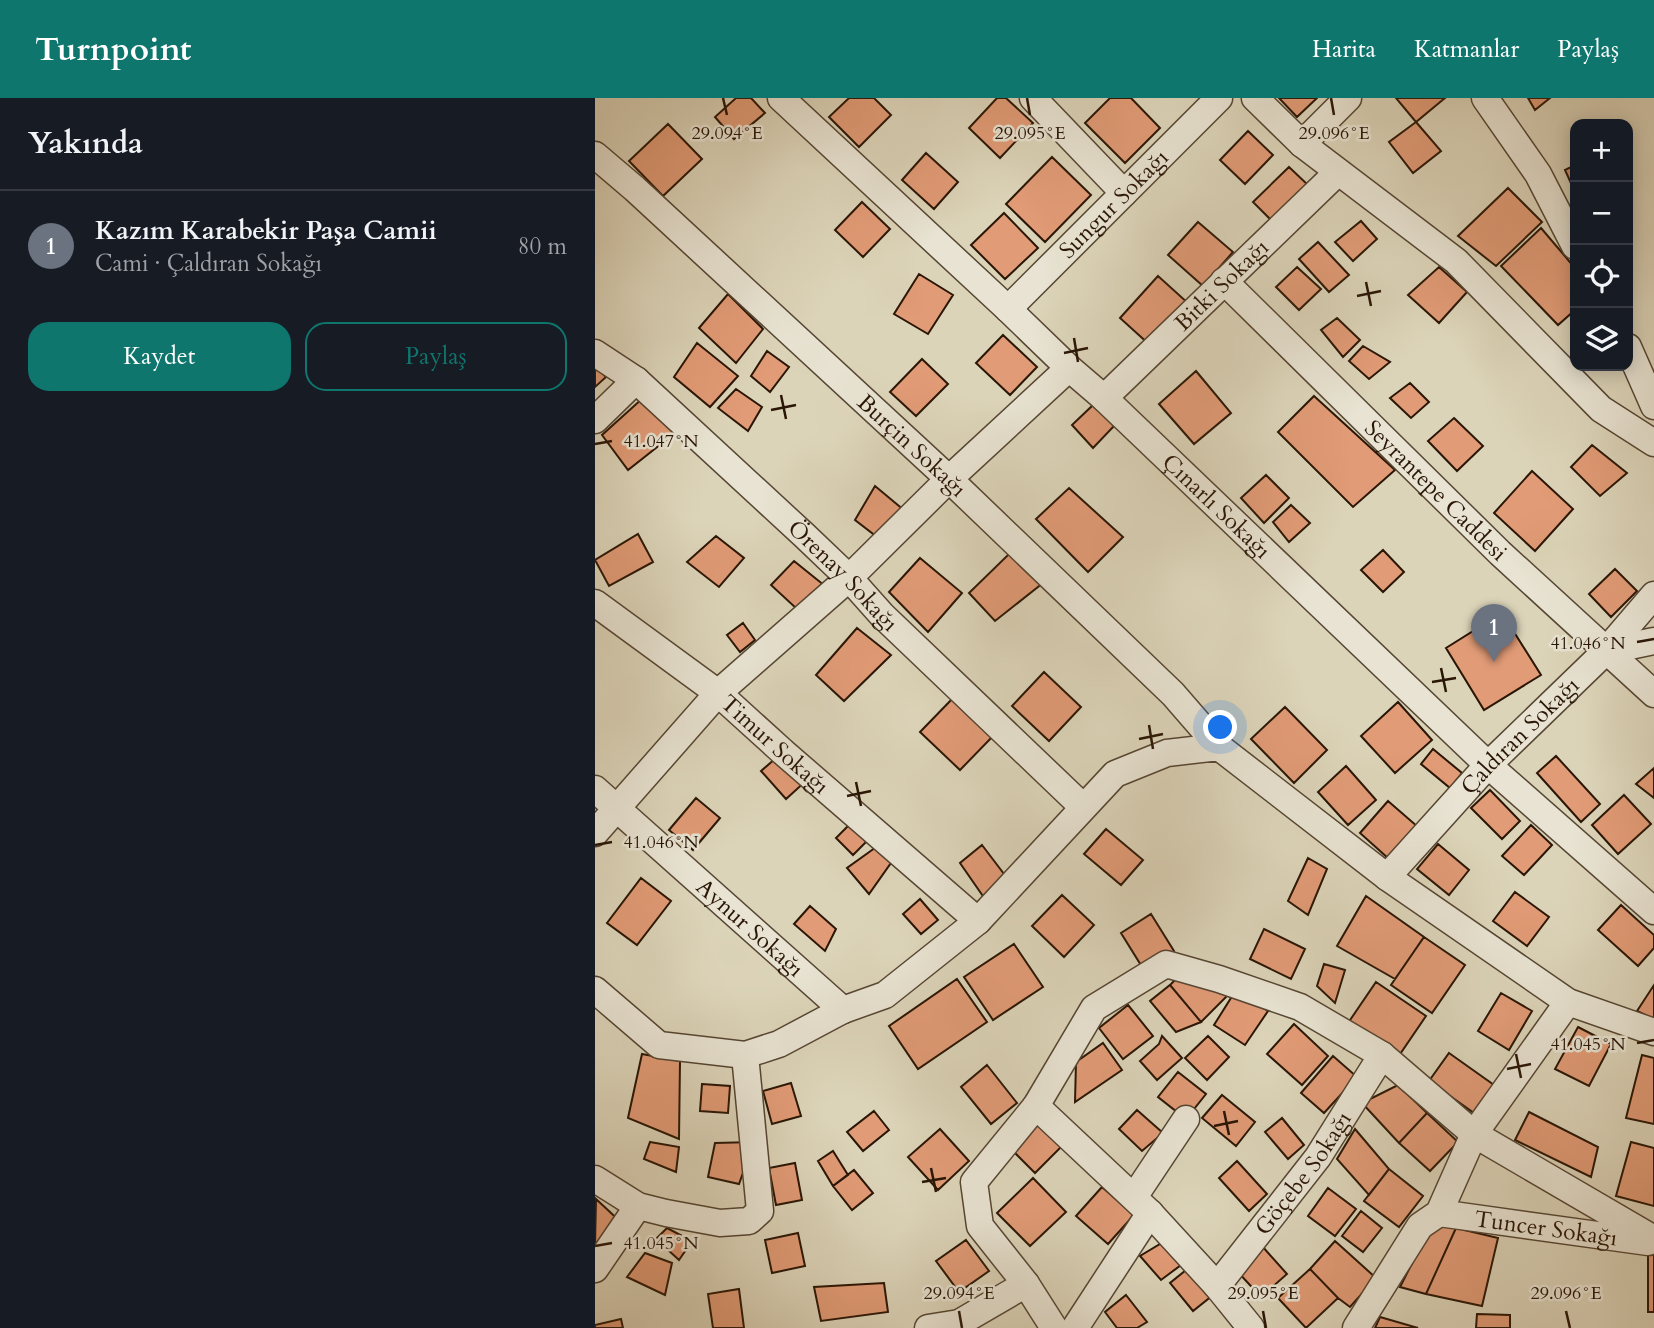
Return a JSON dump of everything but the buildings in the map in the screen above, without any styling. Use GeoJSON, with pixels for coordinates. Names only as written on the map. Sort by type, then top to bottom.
{"type":"FeatureCollection","features":[{"type":"Feature","properties":{"kind":"street","name":"Çınarlı Sokağı"},"geometry":{"type":"LineString","coordinates":[[781,98],[1104,398],[1488,765],[1654,911]]}},
{"type":"Feature","properties":{"kind":"street"},"geometry":{"type":"LineString","coordinates":[[1033,98],[1124,193]]}},
{"type":"Feature","properties":{"kind":"street","name":"Sungur Sokağı"},"geometry":{"type":"LineString","coordinates":[[1007,309],[1219,98]]}},
{"type":"Feature","properties":{"kind":"street"},"geometry":{"type":"LineString","coordinates":[[1255,98],[1302,144],[1456,261],[1601,409],[1654,443]]}},
{"type":"Feature","properties":{"kind":"street"},"geometry":{"type":"LineString","coordinates":[[1302,144],[1348,98]]}},
{"type":"Feature","properties":{"kind":"street"},"geometry":{"type":"LineString","coordinates":[[1485,98],[1538,174],[1574,245]]}},
{"type":"Feature","properties":{"kind":"street","name":"Burçin Sokağı"},"geometry":{"type":"LineString","coordinates":[[595,155],[949,479],[1173,694],[1219,747],[1387,877],[1568,1002],[1654,1031]]}},
{"type":"Feature","properties":{"kind":"street","name":"Bitki Sokağı"},"geometry":{"type":"LineString","coordinates":[[1104,398],[1338,172]]}},
{"type":"Feature","properties":{"kind":"street","name":"Seyrantepe Caddesi"},"geometry":{"type":"LineString","coordinates":[[1224,281],[1500,553],[1654,694]]}},
{"type":"Feature","properties":{"kind":"street","name":"Örenay Sokağı"},"geometry":{"type":"LineString","coordinates":[[595,353],[636,380],[849,578],[882,615],[1083,807]]}},
{"type":"Feature","properties":{"kind":"street"},"geometry":{"type":"LineString","coordinates":[[1633,358],[1654,406]]}},
{"type":"Feature","properties":{"kind":"street"},"geometry":{"type":"LineString","coordinates":[[595,833],[717,693],[849,578],[949,479],[1069,368]]}},
{"type":"Feature","properties":{"kind":"street"},"geometry":{"type":"LineString","coordinates":[[595,420],[636,380]]}},
{"type":"Feature","properties":{"kind":"street","name":"Çaldıran Sokağı"},"geometry":{"type":"LineString","coordinates":[[1387,877],[1488,765],[1606,651],[1654,595]]}},
{"type":"Feature","properties":{"kind":"street","name":"Timur Sokağı"},"geometry":{"type":"LineString","coordinates":[[595,603],[717,693],[978,921]]}},
{"type":"Feature","properties":{"kind":"street"},"geometry":{"type":"LineString","coordinates":[[1606,651],[1654,641]]}},
{"type":"Feature","properties":{"kind":"street"},"geometry":{"type":"LineString","coordinates":[[595,990],[659,1045],[745,1055],[779,1044],[843,1010],[885,995],[978,921],[1115,774],[1167,753],[1219,747]]}},
{"type":"Feature","properties":{"kind":"street","name":"Aynur Sokağı"},"geometry":{"type":"LineString","coordinates":[[595,789],[843,1010]]}},
{"type":"Feature","properties":{"kind":"street"},"geometry":{"type":"LineString","coordinates":[[1053,1328],[1026,1284],[980,1226],[974,1182],[1036,1105],[1094,1008],[1165,964],[1300,1007],[1382,1055],[1474,1134],[1654,1241]]}},
{"type":"Feature","properties":{"kind":"street"},"geometry":{"type":"LineString","coordinates":[[1356,1328],[1420,1226],[1439,1213],[1474,1134],[1568,1002]]}},
{"type":"Feature","properties":{"kind":"street"},"geometry":{"type":"LineString","coordinates":[[595,1179],[638,1206],[720,1223],[750,1221],[760,1211],[745,1055]]}},
{"type":"Feature","properties":{"kind":"street","name":"Göçebe Sokağı"},"geometry":{"type":"LineString","coordinates":[[1217,1286],[1318,1157],[1382,1055]]}},
{"type":"Feature","properties":{"kind":"street"},"geometry":{"type":"LineString","coordinates":[[1036,1105],[1142,1205],[1217,1286],[1251,1328]]}},
{"type":"Feature","properties":{"kind":"street"},"geometry":{"type":"LineString","coordinates":[[1075,1328],[1186,1119]]}},
{"type":"Feature","properties":{"kind":"street"},"geometry":{"type":"LineString","coordinates":[[595,1269],[638,1206]]}},
{"type":"Feature","properties":{"kind":"street","name":"Tuncer Sokağı"},"geometry":{"type":"LineString","coordinates":[[1439,1213],[1654,1241]]}},
{"type":"Feature","properties":{"kind":"street"},"geometry":{"type":"LineString","coordinates":[[928,1328],[959,1323],[1026,1284]]}},
{"type":"Feature","properties":{"kind":"place","name":"Kazım Karabekir Paşa Camii"},"geometry":{"type":"Point","coordinates":[1494,662]}}]}
